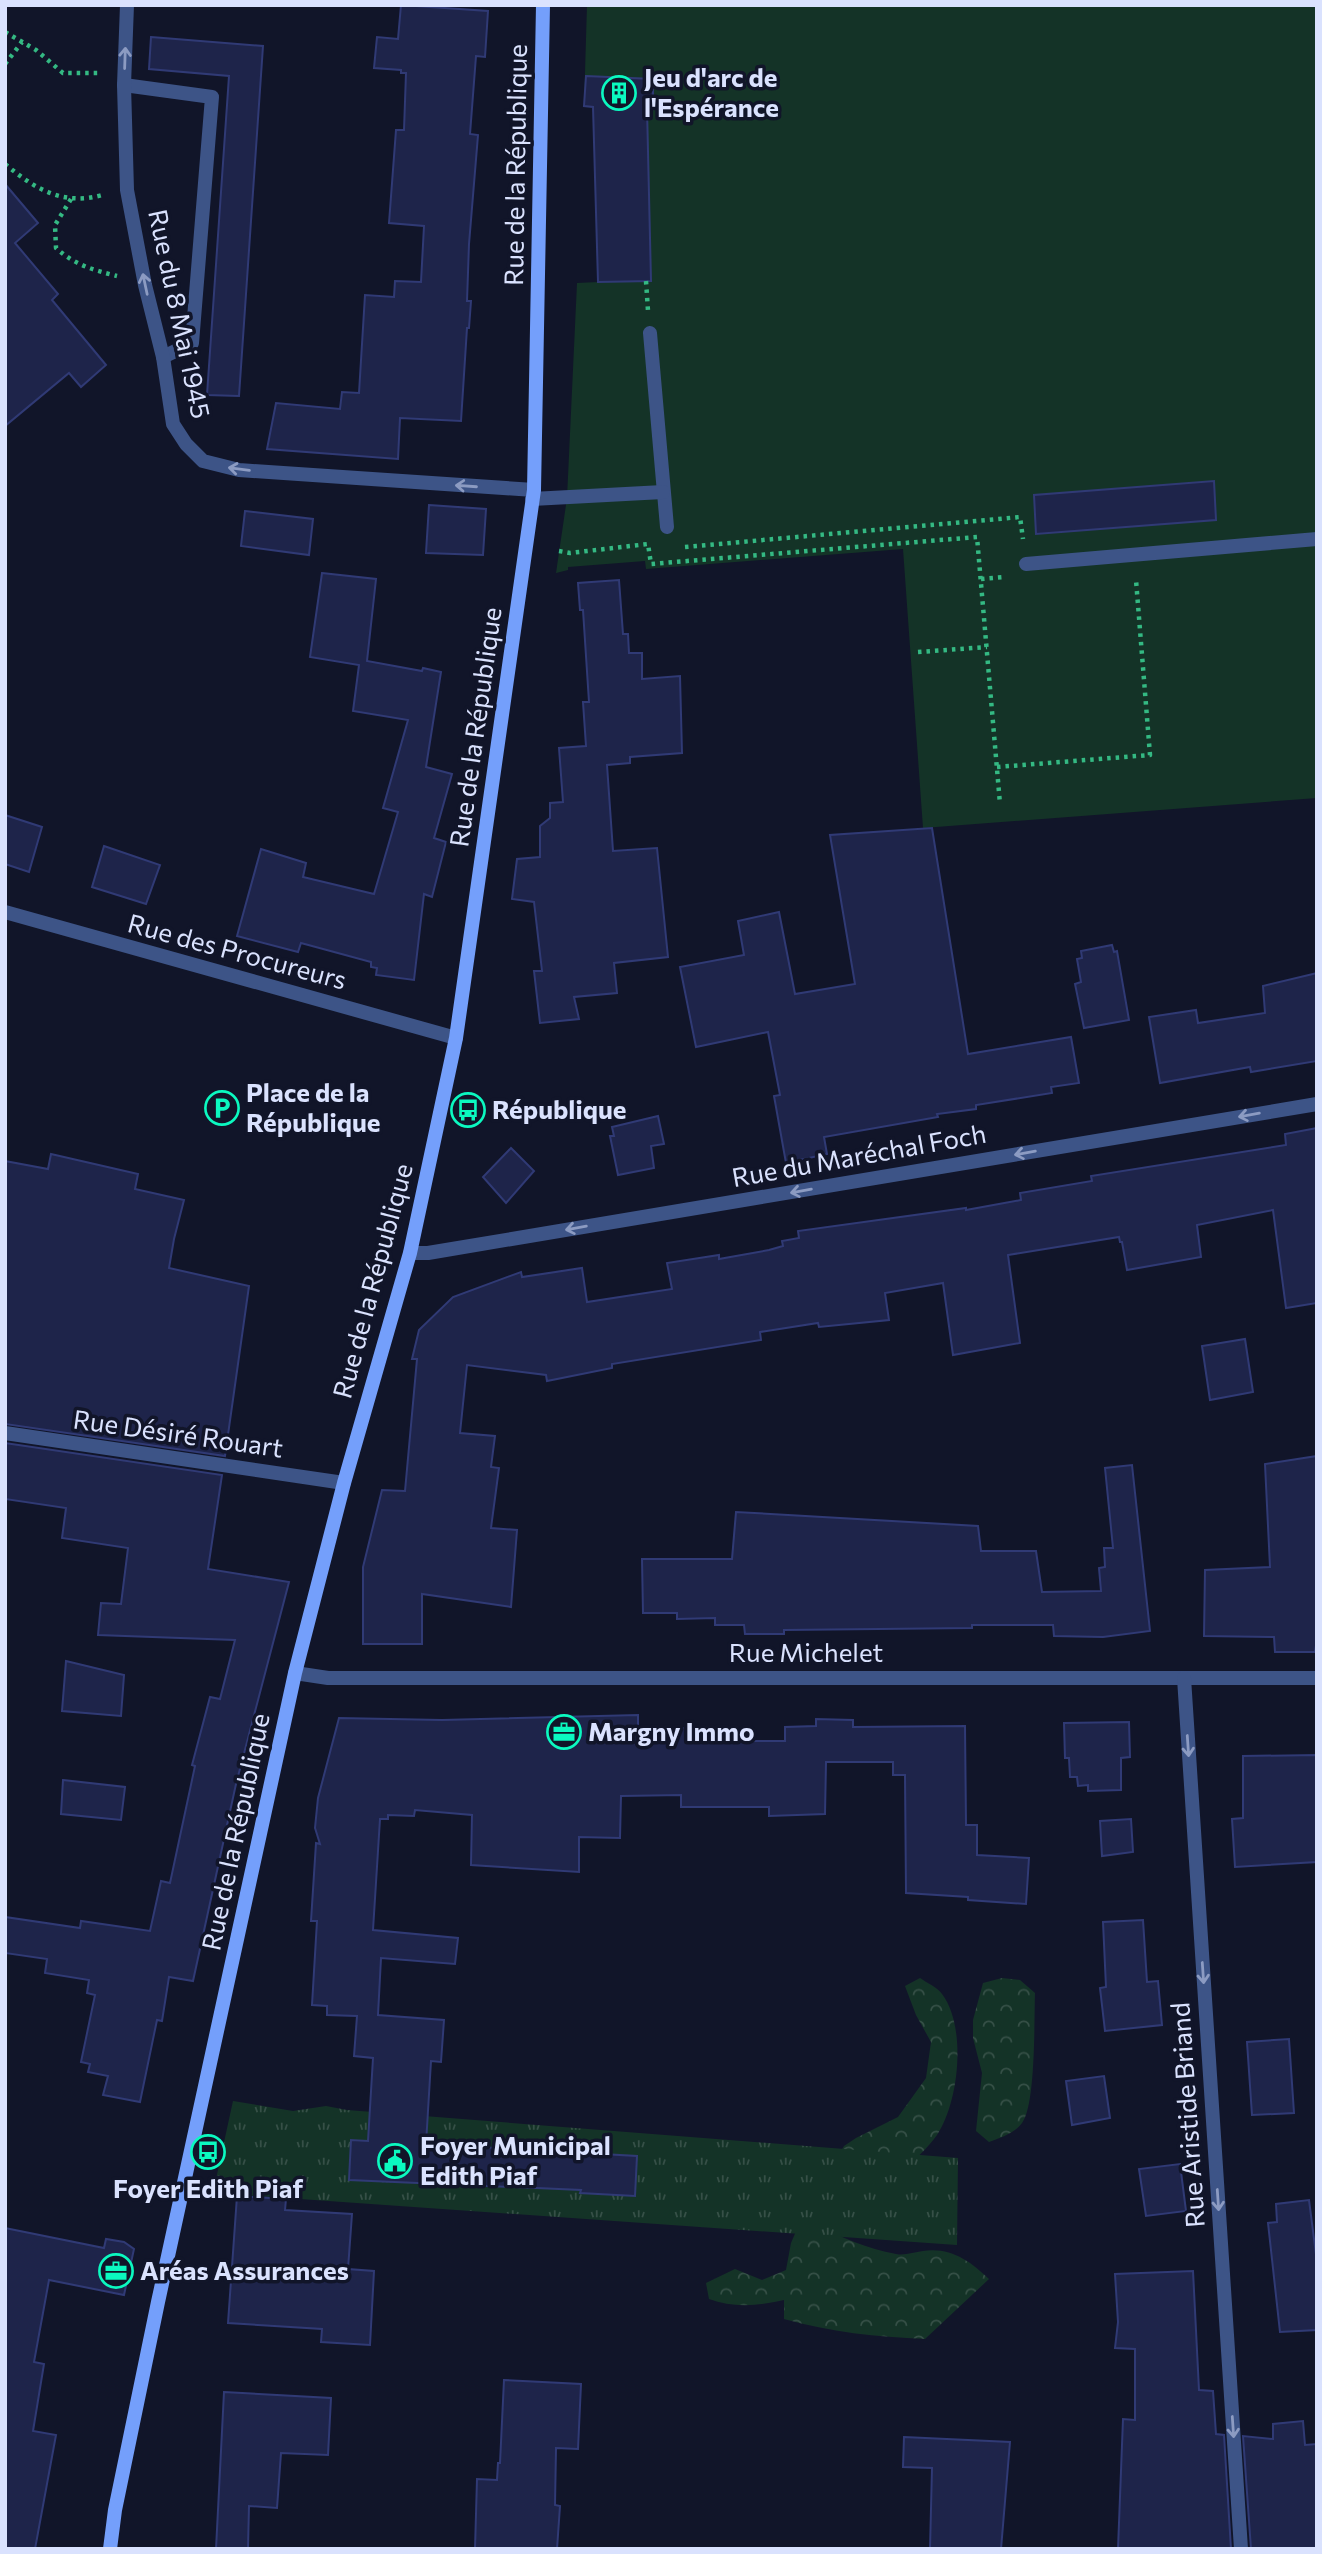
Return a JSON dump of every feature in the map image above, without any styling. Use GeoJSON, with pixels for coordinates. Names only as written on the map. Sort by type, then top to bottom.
{"type":"FeatureCollection","features":[{"type":"Feature","properties":{"kind":"street","name":"Rue du 8 Mai 1945"},"geometry":{"type":"LineString","coordinates":[[127,5],[124,79],[127,190],[145,285],[163,357],[173,424],[186,444],[203,461],[239,470],[533,494],[663,492]]}},
{"type":"Feature","properties":{"kind":"street","name":"Rue de la République"},"geometry":{"type":"LineString","coordinates":[[110,2549],[115,2510],[158,2302],[295,1673],[344,1483],[410,1253],[456,1038],[533,494],[543,5]]}},
{"type":"Feature","properties":{"kind":"street"},"geometry":{"type":"LineString","coordinates":[[124,79],[212,97],[192,343],[163,357]]}},
{"type":"Feature","properties":{"kind":"street"},"geometry":{"type":"LineString","coordinates":[[650,333],[667,527]]}},
{"type":"Feature","properties":{"kind":"street"},"geometry":{"type":"LineString","coordinates":[[1026,564],[1317,539]]}},
{"type":"Feature","properties":{"kind":"street","name":"Rue des Procureurs"},"geometry":{"type":"LineString","coordinates":[[5,912],[456,1038]]}},
{"type":"Feature","properties":{"kind":"street","name":"Rue du Maréchal Foch"},"geometry":{"type":"LineString","coordinates":[[410,1253],[428,1253],[1317,1104]]}},
{"type":"Feature","properties":{"kind":"street","name":"Rue Désiré Rouart"},"geometry":{"type":"LineString","coordinates":[[5,1433],[344,1483]]}},
{"type":"Feature","properties":{"kind":"street","name":"Rue Michelet"},"geometry":{"type":"LineString","coordinates":[[295,1673],[328,1678],[1317,1678]]}},
{"type":"Feature","properties":{"kind":"street","name":"Rue Aristide Briand"},"geometry":{"type":"LineString","coordinates":[[1184,1678],[1241,2549]]}},
{"type":"Feature","properties":{"kind":"path"},"geometry":{"type":"LineString","coordinates":[[5,32],[22,41],[63,73],[124,79]]}},
{"type":"Feature","properties":{"kind":"path"},"geometry":{"type":"LineString","coordinates":[[5,64],[22,41]]}},
{"type":"Feature","properties":{"kind":"path"},"geometry":{"type":"LineString","coordinates":[[5,164],[57,197],[83,201],[127,190]]}},
{"type":"Feature","properties":{"kind":"path"},"geometry":{"type":"LineString","coordinates":[[71,199],[55,225],[56,248],[71,261],[85,268],[145,285]]}},
{"type":"Feature","properties":{"kind":"path"},"geometry":{"type":"LineString","coordinates":[[667,527],[668,548],[1020,517],[1026,564]]}},
{"type":"Feature","properties":{"kind":"path"},"geometry":{"type":"LineString","coordinates":[[559,551],[570,553],[648,544],[651,564],[977,537],[1000,804]]}},
{"type":"Feature","properties":{"kind":"path"},"geometry":{"type":"LineString","coordinates":[[997,767],[1150,755],[1135,569]]}},
{"type":"Feature","properties":{"kind":"path"},"geometry":{"type":"LineString","coordinates":[[981,579],[1007,577]]}},
{"type":"Feature","properties":{"kind":"path"},"geometry":{"type":"LineString","coordinates":[[918,652],[987,647]]}},
{"type":"Feature","properties":{"kind":"green space"},"geometry":{"type":"Polygon","coordinates":[[[587,5],[1317,5],[1317,798],[923,828],[903,549],[646,569],[645,561],[568,567],[568,570],[556,573],[567,498],[577,283],[598,282],[593,107],[584,106],[587,5]]]}},
{"type":"Feature","properties":{"kind":"green space"},"geometry":{"type":"Polygon","coordinates":[[[920,1978],[940,1992],[950,2008],[955,2025],[957,2064],[951,2104],[945,2121],[933,2140],[903,2171],[839,2154],[844,2146],[856,2138],[898,2117],[926,2078],[931,2042],[916,2015],[905,1986],[920,1978]]]}},
{"type":"Feature","properties":{"kind":"green space"},"geometry":{"type":"Polygon","coordinates":[[[1002,1978],[1020,1980],[1035,1993],[1032,2081],[1027,2113],[1022,2123],[1011,2132],[989,2142],[976,2131],[982,2073],[973,2038],[973,2020],[983,1983],[1002,1978]]]}},
{"type":"Feature","properties":{"kind":"green space"},"geometry":{"type":"Polygon","coordinates":[[[233,2101],[293,2111],[326,2106],[347,2110],[958,2158],[957,2245],[213,2193],[233,2101]]]}},
{"type":"Feature","properties":{"kind":"green space"},"geometry":{"type":"Polygon","coordinates":[[[816,2225],[885,2252],[903,2255],[933,2250],[951,2253],[975,2266],[989,2279],[925,2339],[854,2333],[784,2319],[784,2300],[746,2305],[709,2299],[706,2283],[735,2269],[762,2280],[786,2270],[791,2243],[797,2229],[816,2225]]]}},
{"type":"Feature","properties":{"kind":"building"},"geometry":{"type":"Polygon","coordinates":[[[401,5],[488,11],[485,57],[476,56],[470,134],[478,135],[469,244],[467,301],[471,301],[461,421],[400,418],[398,459],[267,449],[276,403],[340,409],[342,392],[359,393],[365,295],[394,297],[395,281],[421,282],[424,226],[389,223],[396,130],[404,130],[406,73],[401,73],[401,70],[374,68],[377,37],[398,39],[401,5]]]}},
{"type":"Feature","properties":{"kind":"building"},"geometry":{"type":"Polygon","coordinates":[[[151,37],[263,46],[239,396],[207,395],[229,76],[149,69],[151,37]]]}},
{"type":"Feature","properties":{"kind":"building"},"geometry":{"type":"Polygon","coordinates":[[[586,76],[653,79],[653,109],[647,108],[651,281],[598,282],[593,107],[584,106],[586,76]]]}},
{"type":"Feature","properties":{"kind":"building"},"geometry":{"type":"Polygon","coordinates":[[[5,184],[38,223],[15,243],[58,294],[52,300],[106,365],[81,387],[69,373],[5,426],[5,184]]]}},
{"type":"Feature","properties":{"kind":"building"},"geometry":{"type":"Polygon","coordinates":[[[1214,481],[1216,520],[1036,534],[1034,495],[1214,481]]]}},
{"type":"Feature","properties":{"kind":"building"},"geometry":{"type":"Polygon","coordinates":[[[429,505],[486,509],[483,555],[426,553],[429,505]]]}},
{"type":"Feature","properties":{"kind":"building"},"geometry":{"type":"Polygon","coordinates":[[[245,511],[313,519],[309,555],[241,546],[245,511]]]}},
{"type":"Feature","properties":{"kind":"building"},"geometry":{"type":"Polygon","coordinates":[[[322,573],[376,579],[367,661],[441,672],[426,767],[452,774],[434,838],[446,842],[432,897],[424,894],[414,980],[376,975],[377,968],[371,967],[371,962],[301,943],[298,952],[237,936],[261,849],[306,863],[303,877],[374,894],[398,812],[383,808],[408,720],[353,711],[359,665],[310,657],[322,573]]]}},
{"type":"Feature","properties":{"kind":"building"},"geometry":{"type":"Polygon","coordinates":[[[619,580],[623,634],[628,634],[629,653],[642,653],[642,679],[680,676],[682,753],[630,757],[630,763],[607,765],[613,851],[657,848],[668,957],[614,963],[617,993],[574,997],[579,1019],[540,1023],[534,971],[542,971],[534,902],[512,899],[517,859],[540,857],[540,826],[550,818],[550,803],[563,802],[559,748],[586,746],[583,702],[589,702],[583,610],[580,610],[578,583],[619,580]]]}},
{"type":"Feature","properties":{"kind":"building"},"geometry":{"type":"Polygon","coordinates":[[[5,815],[42,827],[29,872],[5,864],[5,815]]]}},
{"type":"Feature","properties":{"kind":"building"},"geometry":{"type":"Polygon","coordinates":[[[932,828],[968,1054],[1071,1037],[1079,1083],[1051,1087],[1052,1093],[976,1105],[976,1109],[937,1114],[938,1117],[824,1137],[827,1154],[786,1163],[774,1096],[780,1095],[768,1032],[696,1047],[680,967],[744,955],[738,921],[779,912],[795,994],[855,984],[830,835],[932,828]]]}},
{"type":"Feature","properties":{"kind":"building"},"geometry":{"type":"Polygon","coordinates":[[[104,846],[160,865],[146,904],[92,887],[104,846]]]}},
{"type":"Feature","properties":{"kind":"building"},"geometry":{"type":"Polygon","coordinates":[[[1112,945],[1114,952],[1117,951],[1129,1020],[1084,1028],[1075,984],[1081,982],[1077,959],[1082,958],[1081,951],[1112,945]]]}},
{"type":"Feature","properties":{"kind":"building"},"geometry":{"type":"Polygon","coordinates":[[[1317,973],[1317,1061],[1251,1072],[1250,1067],[1160,1083],[1149,1017],[1196,1010],[1198,1023],[1265,1013],[1263,986],[1317,973]]]}},
{"type":"Feature","properties":{"kind":"building"},"geometry":{"type":"Polygon","coordinates":[[[658,1116],[664,1144],[651,1146],[654,1168],[618,1175],[610,1136],[614,1136],[612,1127],[658,1116]]]}},
{"type":"Feature","properties":{"kind":"building"},"geometry":{"type":"Polygon","coordinates":[[[1317,1128],[1317,1303],[1286,1308],[1273,1210],[1197,1225],[1201,1257],[1127,1270],[1119,1237],[1008,1255],[1020,1343],[953,1355],[943,1283],[885,1293],[889,1320],[819,1327],[818,1323],[760,1332],[761,1340],[612,1364],[612,1368],[547,1381],[546,1375],[467,1365],[460,1433],[495,1436],[491,1467],[499,1468],[491,1528],[517,1530],[511,1607],[422,1594],[422,1644],[363,1644],[363,1567],[382,1490],[405,1491],[417,1359],[412,1359],[419,1330],[453,1297],[521,1272],[522,1277],[582,1268],[587,1302],[672,1289],[667,1263],[719,1255],[719,1259],[769,1250],[783,1246],[782,1241],[799,1238],[798,1231],[966,1210],[1021,1200],[1020,1193],[1092,1181],[1091,1176],[1286,1145],[1285,1134],[1317,1128]]]}},
{"type":"Feature","properties":{"kind":"building"},"geometry":{"type":"Polygon","coordinates":[[[511,1148],[534,1171],[506,1203],[483,1177],[511,1148]]]}},
{"type":"Feature","properties":{"kind":"building"},"geometry":{"type":"Polygon","coordinates":[[[51,1154],[138,1174],[135,1189],[184,1200],[169,1268],[249,1286],[225,1456],[5,1424],[5,1161],[48,1169],[51,1154]]]}},
{"type":"Feature","properties":{"kind":"building"},"geometry":{"type":"Polygon","coordinates":[[[1245,1339],[1253,1392],[1210,1400],[1202,1346],[1245,1339]]]}},
{"type":"Feature","properties":{"kind":"building"},"geometry":{"type":"Polygon","coordinates":[[[5,1443],[222,1475],[208,1569],[289,1582],[236,1784],[193,1981],[169,1977],[162,2021],[157,2020],[140,2102],[103,2095],[108,2076],[88,2072],[90,2064],[81,2062],[95,1995],[87,1993],[89,1980],[45,1973],[47,1959],[5,1953],[5,1917],[80,1928],[81,1921],[150,1931],[161,1881],[170,1883],[195,1766],[192,1765],[210,1697],[220,1699],[235,1640],[98,1635],[101,1603],[121,1604],[128,1548],[62,1538],[66,1508],[5,1499],[5,1443]]]}},
{"type":"Feature","properties":{"kind":"building"},"geometry":{"type":"Polygon","coordinates":[[[1317,1456],[1315,1652],[1275,1652],[1274,1637],[1204,1636],[1205,1570],[1270,1567],[1265,1464],[1317,1456]]]}},
{"type":"Feature","properties":{"kind":"building"},"geometry":{"type":"Polygon","coordinates":[[[1132,1465],[1150,1631],[1103,1637],[1054,1636],[1053,1625],[972,1625],[972,1628],[784,1630],[784,1634],[745,1634],[744,1625],[715,1625],[715,1618],[677,1619],[677,1613],[643,1613],[642,1559],[732,1559],[736,1512],[978,1526],[981,1551],[1036,1551],[1042,1592],[1101,1591],[1099,1568],[1105,1567],[1104,1548],[1113,1548],[1105,1468],[1132,1465]]]}},
{"type":"Feature","properties":{"kind":"building"},"geometry":{"type":"Polygon","coordinates":[[[66,1661],[124,1675],[121,1716],[62,1711],[66,1661]]]}},
{"type":"Feature","properties":{"kind":"building"},"geometry":{"type":"Polygon","coordinates":[[[638,1715],[638,1728],[719,1728],[719,1741],[785,1741],[785,1727],[816,1726],[816,1719],[853,1720],[853,1727],[965,1726],[966,1825],[977,1825],[977,1855],[1029,1858],[1026,1904],[906,1893],[905,1775],[893,1775],[893,1762],[826,1762],[825,1814],[769,1816],[769,1807],[681,1807],[681,1795],[621,1796],[620,1838],[579,1837],[579,1872],[471,1865],[472,1815],[415,1810],[414,1816],[388,1815],[388,1819],[380,1819],[373,1930],[458,1938],[455,1964],[381,1958],[378,2015],[444,2020],[441,2062],[431,2061],[426,2144],[637,2156],[635,2196],[580,2193],[581,2190],[349,2180],[351,2140],[368,2141],[373,2058],[354,2056],[357,2016],[327,2015],[327,2006],[312,2005],[317,1921],[311,1921],[316,1843],[320,1844],[315,1828],[318,1798],[339,1718],[442,1720],[638,1715]]]}},
{"type":"Feature","properties":{"kind":"building"},"geometry":{"type":"Polygon","coordinates":[[[1129,1722],[1130,1757],[1121,1758],[1121,1790],[1088,1791],[1088,1785],[1078,1786],[1077,1777],[1070,1777],[1069,1758],[1065,1758],[1064,1723],[1129,1722]]]}},
{"type":"Feature","properties":{"kind":"building"},"geometry":{"type":"Polygon","coordinates":[[[1317,1755],[1317,1862],[1235,1867],[1232,1819],[1243,1818],[1243,1756],[1317,1755]]]}},
{"type":"Feature","properties":{"kind":"building"},"geometry":{"type":"Polygon","coordinates":[[[63,1780],[125,1787],[121,1820],[61,1814],[63,1780]]]}},
{"type":"Feature","properties":{"kind":"building"},"geometry":{"type":"Polygon","coordinates":[[[1131,1819],[1133,1852],[1102,1856],[1100,1821],[1131,1819]]]}},
{"type":"Feature","properties":{"kind":"building"},"geometry":{"type":"Polygon","coordinates":[[[1143,1920],[1147,1982],[1158,1981],[1162,2025],[1105,2031],[1100,1988],[1106,1987],[1103,1922],[1143,1920]]]}},
{"type":"Feature","properties":{"kind":"building"},"geometry":{"type":"Polygon","coordinates":[[[1289,2039],[1294,2113],[1252,2115],[1247,2042],[1289,2039]]]}},
{"type":"Feature","properties":{"kind":"building"},"geometry":{"type":"Polygon","coordinates":[[[1104,2076],[1110,2118],[1072,2125],[1066,2081],[1104,2076]]]}},
{"type":"Feature","properties":{"kind":"building"},"geometry":{"type":"Polygon","coordinates":[[[1180,2164],[1186,2211],[1146,2216],[1139,2169],[1180,2164]]]}},
{"type":"Feature","properties":{"kind":"building"},"geometry":{"type":"Polygon","coordinates":[[[237,2196],[286,2199],[285,2210],[352,2214],[348,2269],[374,2271],[370,2345],[321,2342],[322,2329],[228,2323],[237,2196]]]}},
{"type":"Feature","properties":{"kind":"building"},"geometry":{"type":"Polygon","coordinates":[[[1309,2200],[1317,2262],[1317,2330],[1280,2332],[1268,2223],[1277,2222],[1276,2204],[1309,2200]]]}},
{"type":"Feature","properties":{"kind":"building"},"geometry":{"type":"Polygon","coordinates":[[[5,2228],[104,2248],[106,2239],[124,2242],[134,2249],[124,2295],[49,2280],[34,2362],[44,2364],[33,2431],[56,2435],[35,2549],[5,2549],[5,2228]]]}},
{"type":"Feature","properties":{"kind":"building"},"geometry":{"type":"Polygon","coordinates":[[[1193,2271],[1199,2390],[1213,2391],[1216,2434],[1224,2435],[1231,2549],[1118,2549],[1123,2419],[1135,2420],[1135,2349],[1115,2348],[1118,2322],[1115,2274],[1193,2271]]]}},
{"type":"Feature","properties":{"kind":"building"},"geometry":{"type":"Polygon","coordinates":[[[504,2380],[581,2384],[578,2449],[556,2448],[555,2505],[560,2506],[557,2549],[475,2549],[477,2479],[497,2480],[500,2463],[504,2380]]]}},
{"type":"Feature","properties":{"kind":"building"},"geometry":{"type":"Polygon","coordinates":[[[224,2392],[331,2398],[328,2455],[281,2453],[277,2508],[249,2506],[248,2549],[216,2549],[224,2392]]]}},
{"type":"Feature","properties":{"kind":"building"},"geometry":{"type":"Polygon","coordinates":[[[1303,2421],[1305,2445],[1317,2444],[1317,2549],[1251,2549],[1243,2436],[1273,2439],[1273,2424],[1303,2421]]]}},
{"type":"Feature","properties":{"kind":"building"},"geometry":{"type":"Polygon","coordinates":[[[904,2437],[1010,2442],[1001,2549],[930,2549],[932,2468],[903,2467],[904,2437]]]}},
{"type":"Feature","properties":{"kind":"place","name":"Jeu d'arc de l'Espérance"},"geometry":{"type":"Point","coordinates":[619,93]}},
{"type":"Feature","properties":{"kind":"place","name":"Place de la République"},"geometry":{"type":"Point","coordinates":[222,1108]}},
{"type":"Feature","properties":{"kind":"place","name":"République"},"geometry":{"type":"Point","coordinates":[468,1110]}},
{"type":"Feature","properties":{"kind":"place","name":"Margny Immo"},"geometry":{"type":"Point","coordinates":[564,1732]}},
{"type":"Feature","properties":{"kind":"place","name":"Foyer Edith Piaf"},"geometry":{"type":"Point","coordinates":[208,2152]}},
{"type":"Feature","properties":{"kind":"place","name":"Foyer Municipal Edith Piaf"},"geometry":{"type":"Point","coordinates":[395,2161]}},
{"type":"Feature","properties":{"kind":"place","name":"Aréas Assurances"},"geometry":{"type":"Point","coordinates":[116,2271]}}]}
